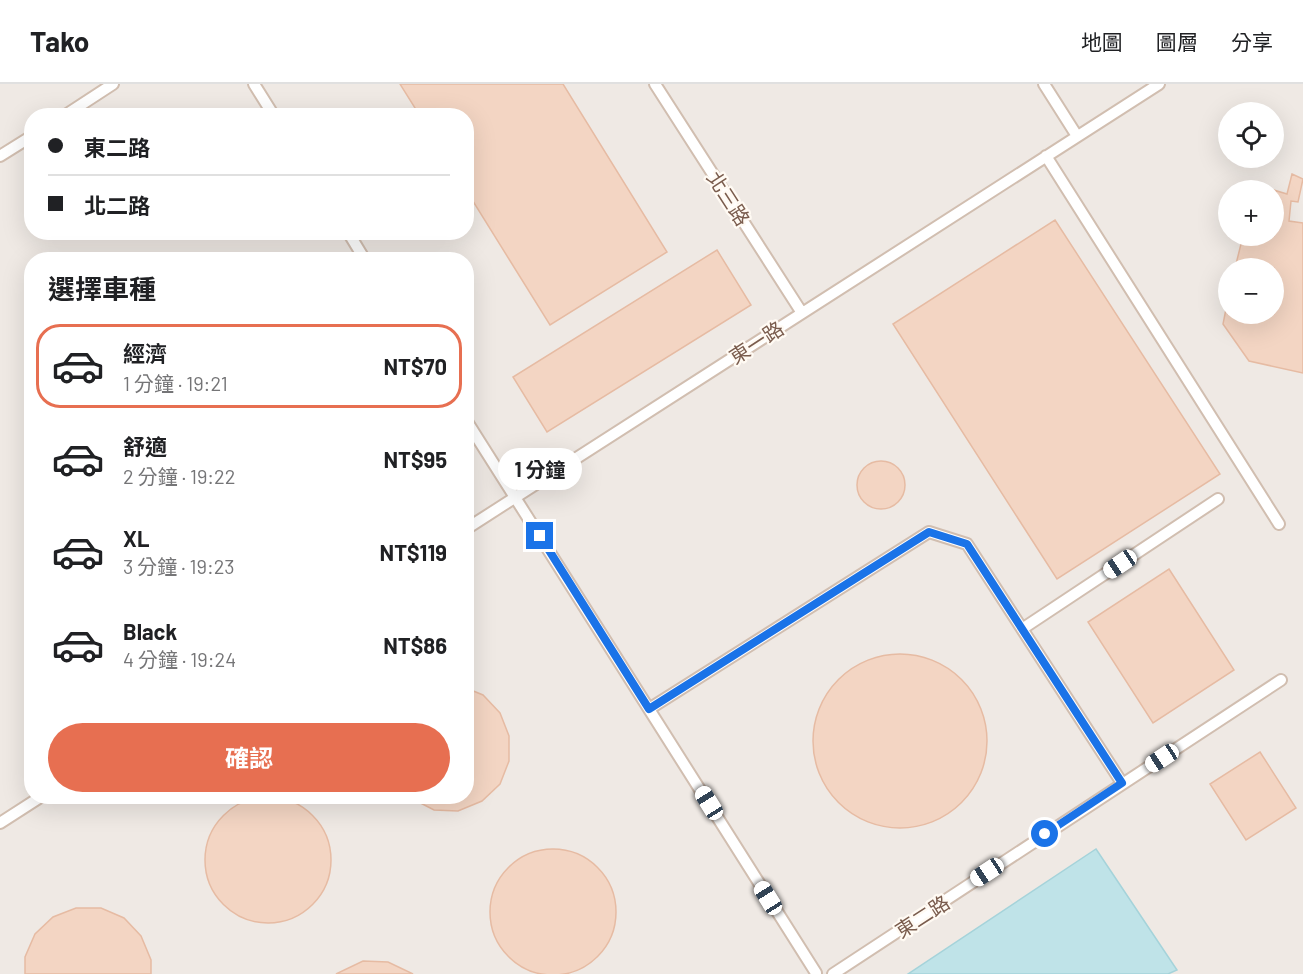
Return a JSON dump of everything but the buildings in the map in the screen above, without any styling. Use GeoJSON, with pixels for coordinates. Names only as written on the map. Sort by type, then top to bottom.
{"type":"FeatureCollection","features":[{"type":"Feature","properties":{"kind":"lane"},"geometry":{"type":"LineString","coordinates":[[76,108],[113,84]]}},
{"type":"Feature","properties":{"kind":"lane"},"geometry":{"type":"LineString","coordinates":[[254,84],[269,108]]}},
{"type":"Feature","properties":{"kind":"lane","name":"北三路"},"geometry":{"type":"LineString","coordinates":[[656,84],[802,313]]}},
{"type":"Feature","properties":{"kind":"lane"},"geometry":{"type":"LineString","coordinates":[[1044,84],[1077,136]]}},
{"type":"Feature","properties":{"kind":"lane","name":"東一路"},"geometry":{"type":"LineString","coordinates":[[474,524],[1159,84]]}},
{"type":"Feature","properties":{"kind":"lane"},"geometry":{"type":"LineString","coordinates":[[0,156],[24,141]]}},
{"type":"Feature","properties":{"kind":"lane"},"geometry":{"type":"LineString","coordinates":[[1046,156],[1279,524]]}},
{"type":"Feature","properties":{"kind":"lane"},"geometry":{"type":"LineString","coordinates":[[474,432],[815,974],[822,974]]}},
{"type":"Feature","properties":{"kind":"lane"},"geometry":{"type":"LineString","coordinates":[[1022,629],[1218,499]]}},
{"type":"Feature","properties":{"kind":"lane"},"geometry":{"type":"LineString","coordinates":[[649,709],[929,532],[967,544],[1122,783]]}},
{"type":"Feature","properties":{"kind":"lane","name":"東二路"},"geometry":{"type":"LineString","coordinates":[[833,974],[1281,680]]}},
{"type":"Feature","properties":{"kind":"lane"},"geometry":{"type":"LineString","coordinates":[[0,823],[30,804]]}},
{"type":"Feature","properties":{"kind":"shaded area"},"geometry":{"type":"Polygon","coordinates":[[[0,84],[1303,84],[1303,974],[0,974],[0,84]]]}},
{"type":"Feature","properties":{"kind":"water"},"geometry":{"type":"Polygon","coordinates":[[[1096,849],[1177,970],[1168,974],[908,974],[1096,849]]]}},
{"type":"Feature","properties":{"kind":"route"},"geometry":{"type":"LineString","coordinates":[[540,536],[649,709],[929,532],[967,544],[1122,783],[1045,834]]}}]}
